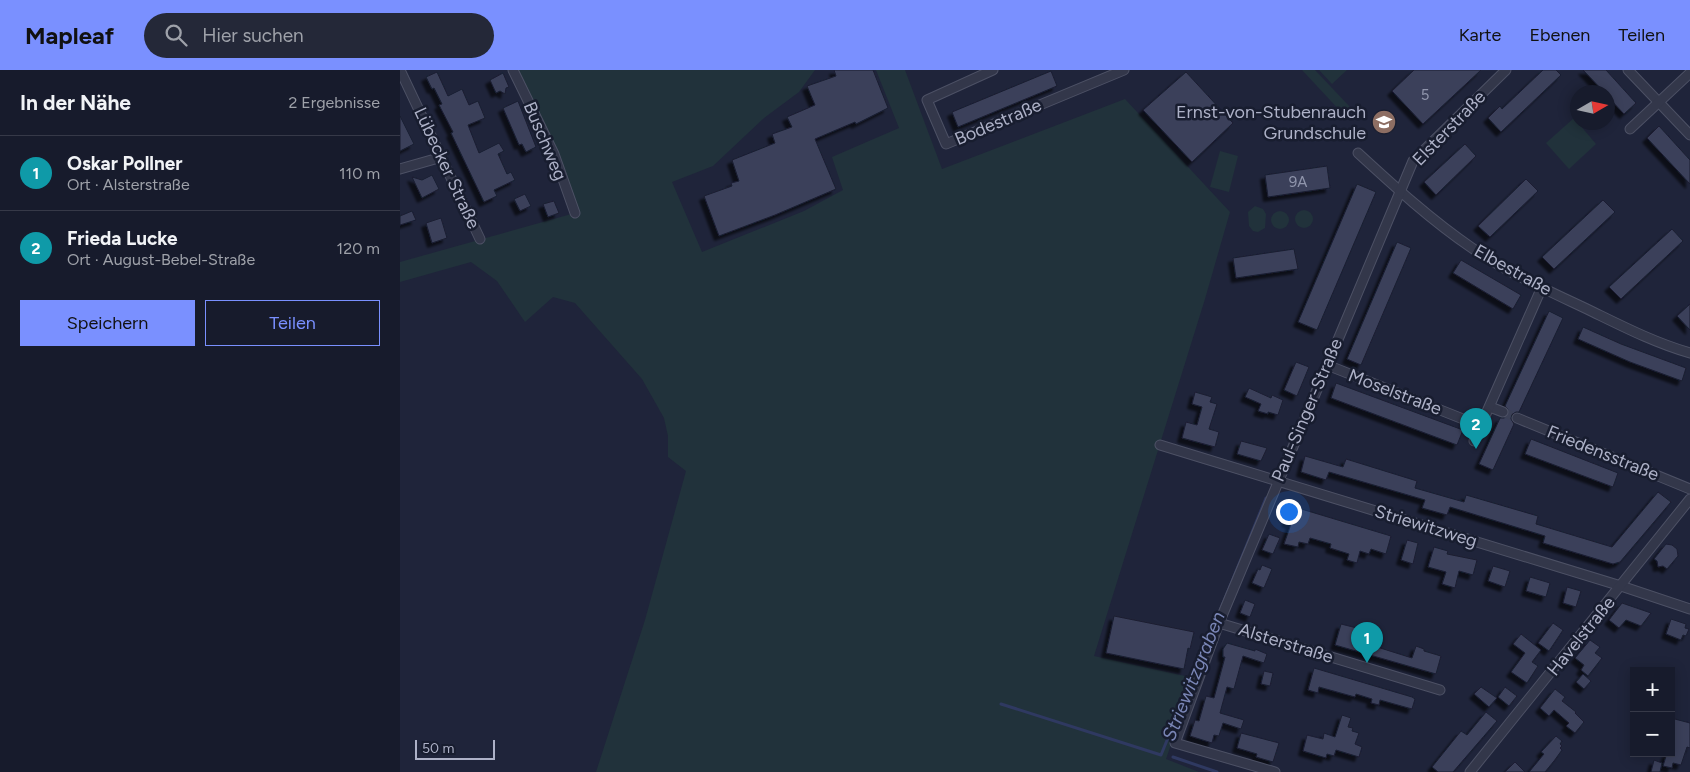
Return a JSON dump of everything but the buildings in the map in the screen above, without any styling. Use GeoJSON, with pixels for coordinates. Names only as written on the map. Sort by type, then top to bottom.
{"type":"FeatureCollection","features":[{"type":"Feature","properties":{"kind":"street","name":"Lübecker Straße"},"geometry":{"type":"LineString","coordinates":[[400,70],[480,239]]}},
{"type":"Feature","properties":{"kind":"street","name":"Buschweg"},"geometry":{"type":"LineString","coordinates":[[513,70],[554,154],[575,213]]}},
{"type":"Feature","properties":{"kind":"street","name":"Bodestraße"},"geometry":{"type":"LineString","coordinates":[[993,70],[982,72],[927,100],[946,144],[1124,70]]}},
{"type":"Feature","properties":{"kind":"street","name":"Elsterstraße"},"geometry":{"type":"LineString","coordinates":[[1400,191],[1412,161],[1506,70]]}},
{"type":"Feature","properties":{"kind":"street"},"geometry":{"type":"LineString","coordinates":[[1628,70],[1690,135]]}},
{"type":"Feature","properties":{"kind":"street"},"geometry":{"type":"LineString","coordinates":[[1630,129],[1690,73]]}},
{"type":"Feature","properties":{"kind":"street","name":"Elbestraße"},"geometry":{"type":"LineString","coordinates":[[1358,153],[1430,217],[1473,249],[1542,287],[1644,336],[1690,353]]}},
{"type":"Feature","properties":{"kind":"street"},"geometry":{"type":"LineString","coordinates":[[400,169],[442,157]]}},
{"type":"Feature","properties":{"kind":"street","name":"Paul-Singer-Straße"},"geometry":{"type":"LineString","coordinates":[[1275,772],[1175,743],[1219,623],[1400,191]]}},
{"type":"Feature","properties":{"kind":"street"},"geometry":{"type":"LineString","coordinates":[[1474,441],[1542,287]]}},
{"type":"Feature","properties":{"kind":"street","name":"Moselstraße"},"geometry":{"type":"LineString","coordinates":[[1327,365],[1463,419]]}},
{"type":"Feature","properties":{"kind":"street"},"geometry":{"type":"LineString","coordinates":[[1490,407],[1503,412]]}},
{"type":"Feature","properties":{"kind":"street","name":"Friedensstraße"},"geometry":{"type":"LineString","coordinates":[[1517,418],[1690,489]]}},
{"type":"Feature","properties":{"kind":"street","name":"Striewitzweg"},"geometry":{"type":"LineString","coordinates":[[1160,445],[1621,586],[1690,609]]}},
{"type":"Feature","properties":{"kind":"street","name":"Havelstraße"},"geometry":{"type":"LineString","coordinates":[[1477,770],[1690,499]]}},
{"type":"Feature","properties":{"kind":"street","name":"Alsterstraße"},"geometry":{"type":"LineString","coordinates":[[1219,623],[1440,690]]}},
{"type":"Feature","properties":{"kind":"shaded area"},"geometry":{"type":"Polygon","coordinates":[[[513,70],[815,70],[799,92],[764,118],[713,166],[672,182],[702,252],[804,211],[843,190],[832,157],[899,128],[876,70],[905,70],[942,169],[1125,99],[1230,212],[1205,299],[1094,656],[1194,678],[1166,759],[1199,772],[596,772],[645,620],[686,471],[668,457],[668,436],[664,418],[642,379],[575,303],[553,297],[525,322],[497,281],[471,262],[400,282],[400,262],[575,213],[554,154],[513,70]]]}},
{"type":"Feature","properties":{"kind":"shaded area"},"geometry":{"type":"Polygon","coordinates":[[[1302,70],[1315,70],[1350,107],[1343,114],[1302,70]]]}},
{"type":"Feature","properties":{"kind":"shaded area"},"geometry":{"type":"Polygon","coordinates":[[[1319,70],[1347,70],[1332,84],[1319,70]]]}},
{"type":"Feature","properties":{"kind":"shaded area"},"geometry":{"type":"Polygon","coordinates":[[[1570,122],[1570,130],[1584,130],[1596,144],[1569,169],[1546,143],[1570,122]]]}},
{"type":"Feature","properties":{"kind":"shaded area"},"geometry":{"type":"Polygon","coordinates":[[[1220,151],[1238,156],[1229,192],[1210,187],[1220,151]]]}},
{"type":"Feature","properties":{"kind":"shaded area"},"geometry":{"type":"Polygon","coordinates":[[[1255,206],[1263,209],[1266,214],[1265,228],[1258,232],[1253,231],[1249,226],[1248,212],[1255,206]]]}},
{"type":"Feature","properties":{"kind":"shaded area"},"geometry":{"type":"Polygon","coordinates":[[[1300,210],[1308,210],[1313,215],[1311,226],[1300,228],[1295,223],[1295,215],[1300,210]]]}},
{"type":"Feature","properties":{"kind":"shaded area"},"geometry":{"type":"Polygon","coordinates":[[[1276,211],[1284,211],[1289,216],[1287,227],[1276,229],[1271,224],[1271,216],[1276,211]]]}},
{"type":"Feature","properties":{"kind":"waterway","name":"Striewitzgraben"},"geometry":{"type":"LineString","coordinates":[[1001,704],[1161,755],[1266,498]]}},
{"type":"Feature","properties":{"kind":"waterway","name":"Striewitzgraben"},"geometry":{"type":"LineString","coordinates":[[1173,757],[1217,772]]}},
{"type":"Feature","properties":{"kind":"tunnel"},"geometry":{"type":"LineString","coordinates":[[1503,412],[1517,418]]}},
{"type":"Feature","properties":{"kind":"place","name":"Ernst-von-Stubenrauch Grundschule"},"geometry":{"type":"Point","coordinates":[1384,122]}},
{"type":"Feature","properties":{"kind":"place","name":"Frieda Lucke"},"geometry":{"type":"Point","coordinates":[1476,449]}},
{"type":"Feature","properties":{"kind":"place","name":"Oskar Pollner"},"geometry":{"type":"Point","coordinates":[1367,663]}}]}
